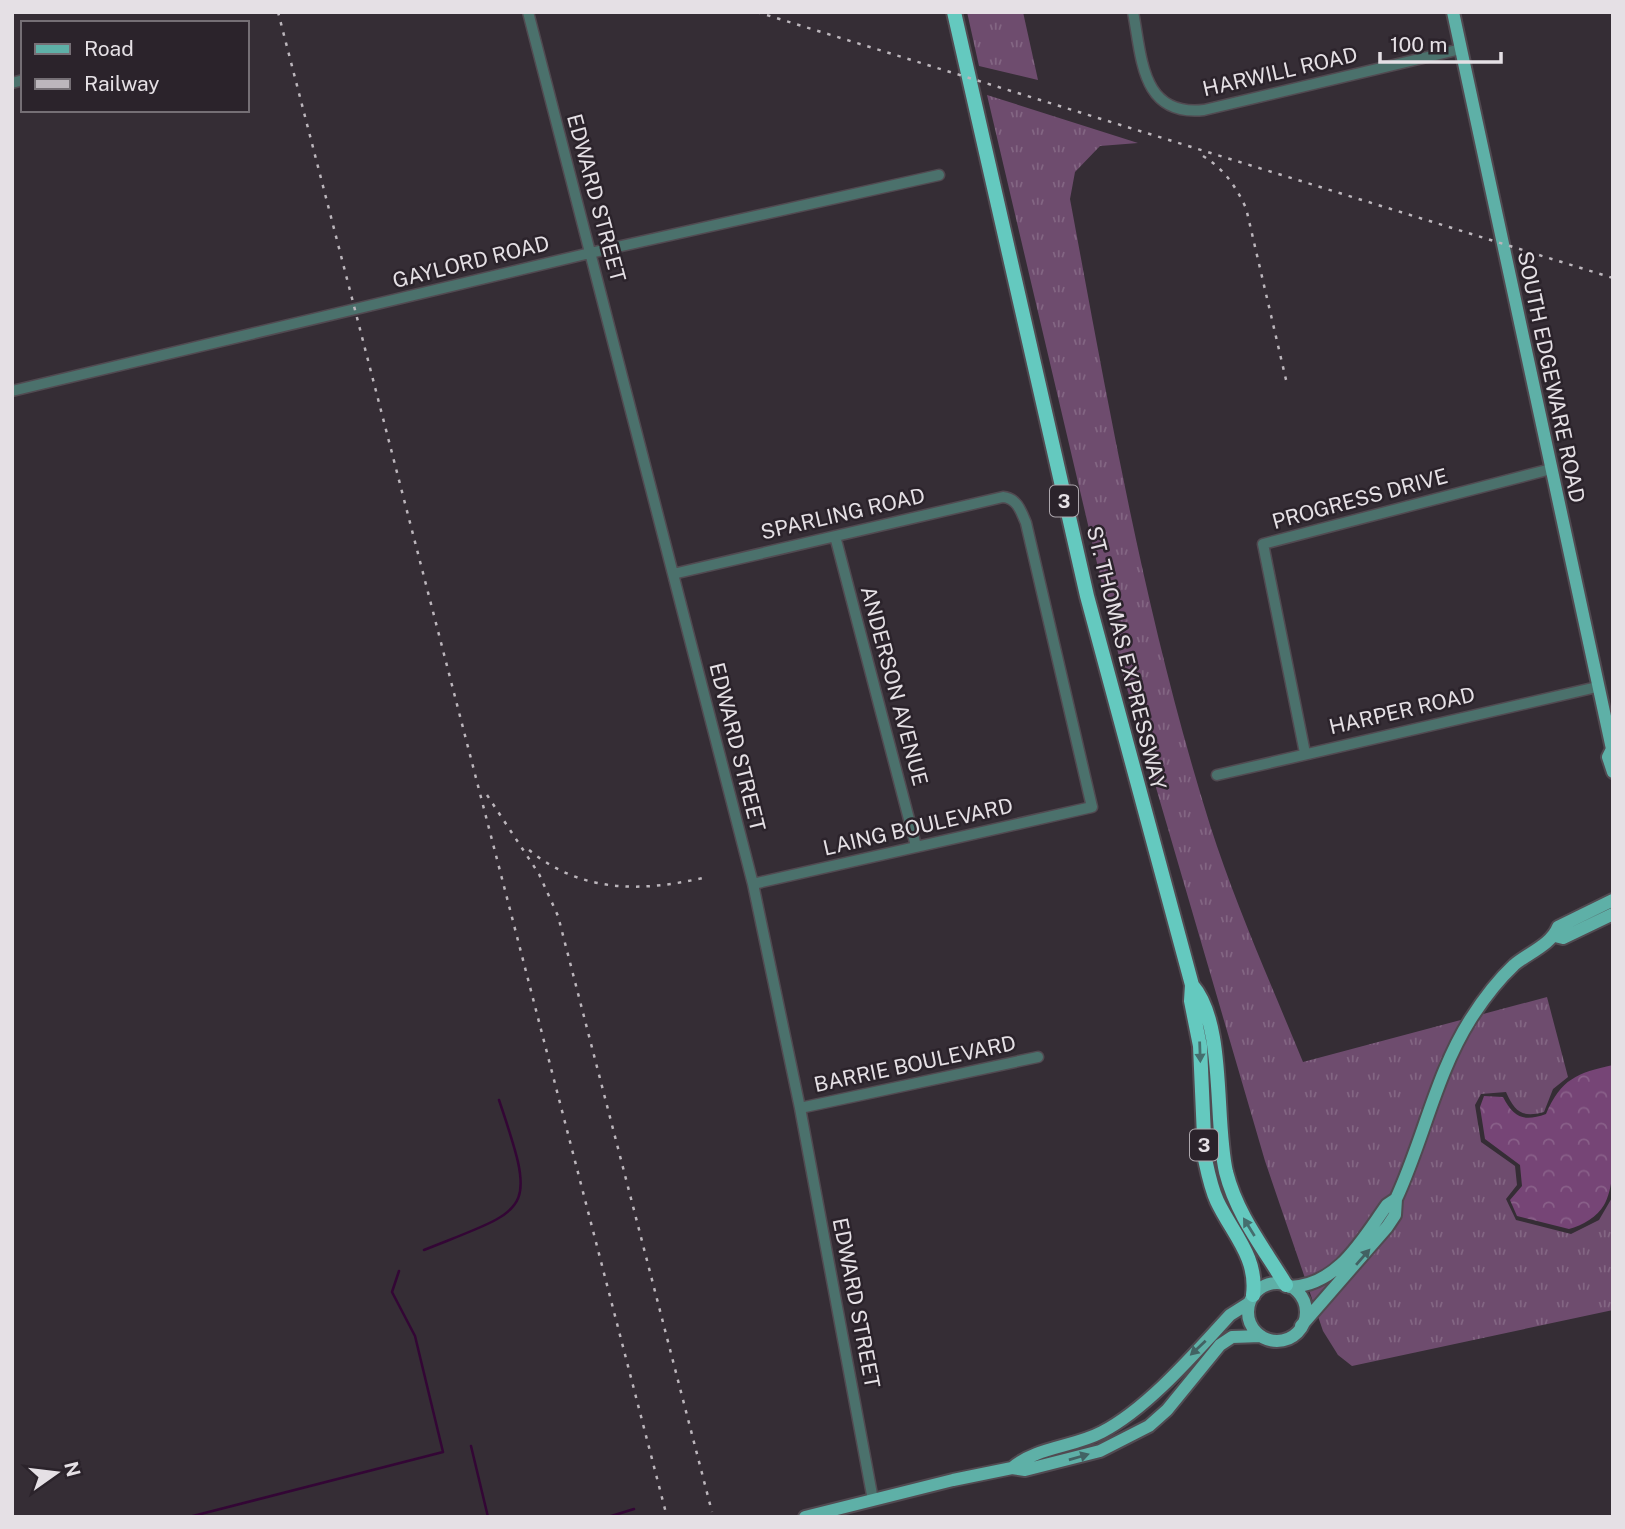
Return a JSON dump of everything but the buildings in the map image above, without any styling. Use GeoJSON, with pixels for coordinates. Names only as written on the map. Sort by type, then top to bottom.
{"type":"FeatureCollection","features":[{"type":"Feature","properties":{"kind":"highway","name":"ST. THOMAS EXPRESSWAY"},"geometry":{"type":"LineString","coordinates":[[954,12],[1090,609],[1192,985],[1191,1002],[1200,1046],[1205,1159],[1215,1197],[1250,1257],[1255,1281],[1251,1299]]}},
{"type":"Feature","properties":{"kind":"highway","name":"ST. THOMAS EXPRESSWAY"},"geometry":{"type":"LineString","coordinates":[[1192,985],[1205,999],[1213,1038],[1226,1169],[1233,1195],[1245,1223],[1288,1286]]}},
{"type":"Feature","properties":{"kind":"main road","name":"SOUTH EDGEWARE ROAD"},"geometry":{"type":"LineString","coordinates":[[1453,12],[1597,687],[1613,749],[1608,757],[1613,772]]}},
{"type":"Feature","properties":{"kind":"main road"},"geometry":{"type":"LineString","coordinates":[[806,1517],[1012,1468],[1025,1471],[1100,1451],[1149,1426],[1167,1410],[1220,1345],[1232,1337],[1261,1336],[1279,1340],[1288,1338],[1395,1215],[1396,1199],[1445,1074],[1470,1021],[1513,966],[1555,936],[1558,927],[1613,900]]}},
{"type":"Feature","properties":{"kind":"main road"},"geometry":{"type":"LineString","coordinates":[[1555,936],[1563,938],[1613,914]]}},
{"type":"Feature","properties":{"kind":"main road"},"geometry":{"type":"LineString","coordinates":[[1012,1468],[1023,1458],[1072,1445],[1123,1419],[1230,1315],[1269,1284],[1311,1285],[1331,1275],[1387,1205],[1396,1199]]}},
{"type":"Feature","properties":{"kind":"main road"},"geometry":{"type":"LineString","coordinates":[[1288,1286],[1302,1298],[1305,1308],[1301,1326]]}},
{"type":"Feature","properties":{"kind":"main road"},"geometry":{"type":"LineString","coordinates":[[1251,1299],[1249,1321],[1261,1336]]}},
{"type":"Feature","properties":{"kind":"street","name":"EDWARD STREET"},"geometry":{"type":"LineString","coordinates":[[528,12],[753,884],[800,1108],[873,1500]]}},
{"type":"Feature","properties":{"kind":"street","name":"HARWILL ROAD"},"geometry":{"type":"LineString","coordinates":[[1133,12],[1149,84],[1160,100],[1178,111],[1204,110],[1461,50]]}},
{"type":"Feature","properties":{"kind":"street","name":"GAYLORD ROAD"},"geometry":{"type":"LineString","coordinates":[[12,391],[590,253],[939,175]]}},
{"type":"Feature","properties":{"kind":"street","name":"PROGRESS DRIVE"},"geometry":{"type":"LineString","coordinates":[[1306,753],[1263,544],[1551,469]]}},
{"type":"Feature","properties":{"kind":"street","name":"SPARLING ROAD"},"geometry":{"type":"LineString","coordinates":[[673,574],[1003,497],[1010,498],[1018,505],[1029,537],[1092,807]]}},
{"type":"Feature","properties":{"kind":"street","name":"ANDERSON AVENUE"},"geometry":{"type":"LineString","coordinates":[[835,536],[916,846]]}},
{"type":"Feature","properties":{"kind":"street","name":"HARPER ROAD"},"geometry":{"type":"LineString","coordinates":[[1217,775],[1597,687]]}},
{"type":"Feature","properties":{"kind":"street","name":"LAING BOULEVARD"},"geometry":{"type":"LineString","coordinates":[[753,884],[1092,807]]}},
{"type":"Feature","properties":{"kind":"street","name":"BARRIE BOULEVARD"},"geometry":{"type":"LineString","coordinates":[[800,1108],[1038,1057]]}},
{"type":"Feature","properties":{"kind":"green space"},"geometry":{"type":"Polygon","coordinates":[[[967,12],[1023,12],[1038,80],[979,66],[967,12]]]}},
{"type":"Feature","properties":{"kind":"green space"},"geometry":{"type":"Polygon","coordinates":[[[987,95],[1138,143],[1100,146],[1075,172],[1070,199],[1131,514],[1187,748],[1231,885],[1303,1062],[1547,997],[1568,1077],[1553,1089],[1544,1112],[1536,1114],[1520,1112],[1506,1092],[1481,1094],[1475,1105],[1481,1142],[1515,1166],[1517,1185],[1506,1199],[1516,1220],[1571,1234],[1599,1220],[1613,1196],[1613,1310],[1352,1366],[1338,1355],[1323,1331],[1265,1161],[1124,678],[987,95]]]}},
{"type":"Feature","properties":{"kind":"green space"},"geometry":{"type":"Polygon","coordinates":[[[1613,1065],[1614,1158],[1609,1193],[1604,1205],[1589,1220],[1569,1229],[1517,1216],[1510,1200],[1522,1186],[1520,1165],[1485,1139],[1480,1107],[1484,1096],[1503,1097],[1516,1114],[1532,1118],[1546,1114],[1558,1093],[1572,1079],[1613,1065]]]}},
{"type":"Feature","properties":{"kind":"waterway"},"geometry":{"type":"LineString","coordinates":[[424,1250],[486,1225],[505,1214],[516,1202],[521,1187],[519,1166],[499,1100]]}},
{"type":"Feature","properties":{"kind":"waterway"},"geometry":{"type":"LineString","coordinates":[[189,1517],[443,1452],[415,1336],[392,1292],[399,1271]]}},
{"type":"Feature","properties":{"kind":"waterway"},"geometry":{"type":"LineString","coordinates":[[471,1446],[488,1517]]}},
{"type":"Feature","properties":{"kind":"waterway"},"geometry":{"type":"LineString","coordinates":[[608,1517],[634,1509]]}},
{"type":"Feature","properties":{"kind":"railway"},"geometry":{"type":"LineString","coordinates":[[278,12],[667,1517]]}},
{"type":"Feature","properties":{"kind":"railway"},"geometry":{"type":"LineString","coordinates":[[757,12],[1613,278]]}},
{"type":"Feature","properties":{"kind":"railway"},"geometry":{"type":"LineString","coordinates":[[1203,156],[1228,178],[1246,208],[1287,384]]}},
{"type":"Feature","properties":{"kind":"railway"},"geometry":{"type":"LineString","coordinates":[[487,795],[539,874],[558,916],[712,1512]]}},
{"type":"Feature","properties":{"kind":"railway"},"geometry":{"type":"LineString","coordinates":[[529,850],[571,875],[614,886],[660,885],[707,877]]}}]}
